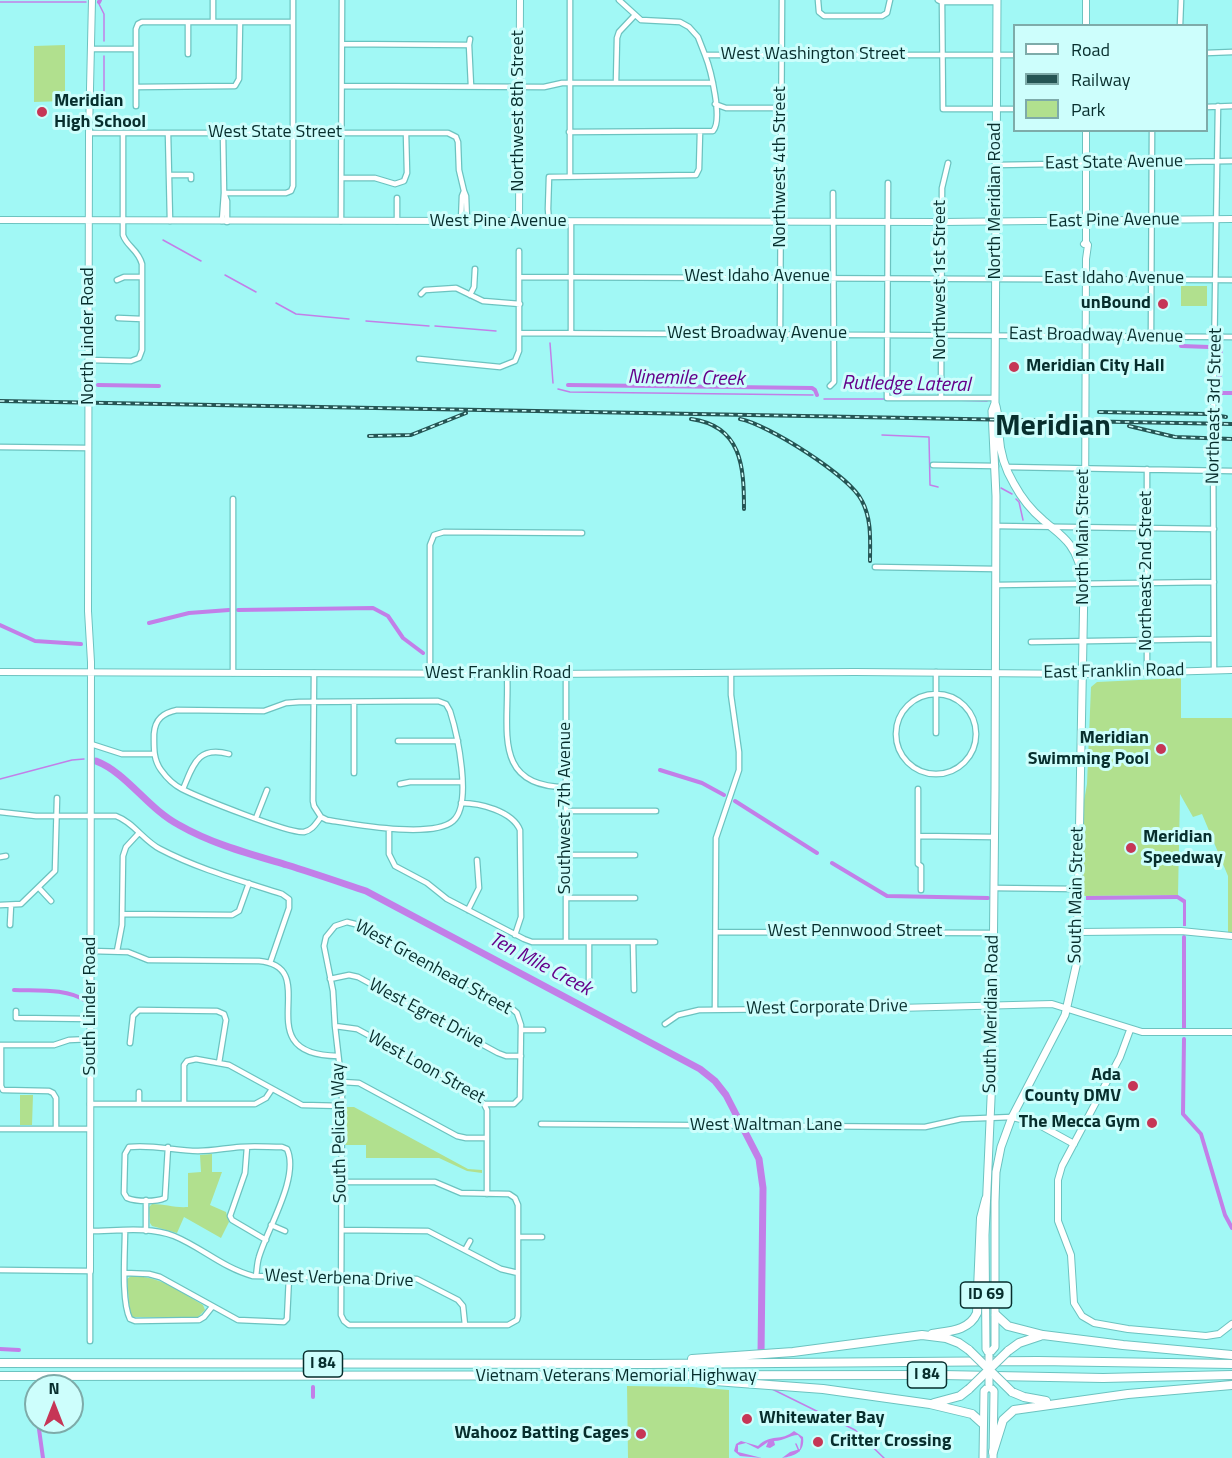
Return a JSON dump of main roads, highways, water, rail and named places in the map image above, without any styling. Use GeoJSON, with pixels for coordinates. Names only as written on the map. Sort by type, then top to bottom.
{"type":"FeatureCollection","features":[{"type":"Feature","properties":{"kind":"highway"},"geometry":{"type":"LineString","coordinates":[[647,1364],[664,1360],[793,1352],[922,1335],[959,1329],[969,1325],[975,1319],[978,1306],[981,1218],[991,1201]]}},
{"type":"Feature","properties":{"kind":"highway"},"geometry":{"type":"LineString","coordinates":[[996,1315],[1008,1326],[1043,1335],[1123,1346],[1232,1355]]}},
{"type":"Feature","properties":{"kind":"highway"},"geometry":{"type":"LineString","coordinates":[[922,1335],[946,1338],[969,1350],[1012,1392],[1040,1401],[1064,1403]]}},
{"type":"Feature","properties":{"kind":"highway"},"geometry":{"type":"LineString","coordinates":[[930,1404],[960,1396],[1008,1351],[1019,1343],[1043,1335]]}},
{"type":"Feature","properties":{"kind":"highway","name":"Vietnam Veterans Memorial Highway"},"geometry":{"type":"LineString","coordinates":[[0,1364],[647,1364],[1038,1361],[1232,1364]]}},
{"type":"Feature","properties":{"kind":"highway","name":"Vietnam Veterans Memorial Highway"},"geometry":{"type":"LineString","coordinates":[[0,1376],[942,1375],[1103,1378],[1232,1375]]}},
{"type":"Feature","properties":{"kind":"highway"},"geometry":{"type":"LineString","coordinates":[[622,1377],[783,1385],[930,1404],[972,1414],[982,1423]]}},
{"type":"Feature","properties":{"kind":"highway"},"geometry":{"type":"LineString","coordinates":[[993,1455],[1003,1420],[1014,1410],[1147,1392],[1232,1385]]}},
{"type":"Feature","properties":{"kind":"main road","name":"North Meridian Road"},"geometry":{"type":"LineString","coordinates":[[996,673],[996,466],[992,411],[995,400],[997,1]]}},
{"type":"Feature","properties":{"kind":"main road","name":"North Meridian Road"},"geometry":{"type":"LineString","coordinates":[[995,400],[1000,442],[1006,467],[1022,497],[1035,513],[1071,547],[1080,565],[1084,584]]}},
{"type":"Feature","properties":{"kind":"main road","name":"North Main Street"},"geometry":{"type":"LineString","coordinates":[[1083,673],[1084,584]]}},
{"type":"Feature","properties":{"kind":"main road","name":"South Meridian Road"},"geometry":{"type":"LineString","coordinates":[[983,1458],[984,1391],[988,1386],[989,1370],[989,1354],[986,1349],[991,1201],[996,673]]}},
{"type":"Feature","properties":{"kind":"main road","name":"South Main Street"},"geometry":{"type":"LineString","coordinates":[[996,1172],[1001,1147],[1012,1117],[1056,1034],[1067,1007],[1077,962],[1083,673]]}},
{"type":"Feature","properties":{"kind":"main road","name":"South Meridian Road"},"geometry":{"type":"LineString","coordinates":[[989,1354],[996,1347],[996,1283],[991,1201],[996,1172]]}},
{"type":"Feature","properties":{"kind":"main road","name":"South Meridian Road"},"geometry":{"type":"LineString","coordinates":[[988,1386],[994,1391],[993,1455]]}},
{"type":"Feature","properties":{"kind":"waterway","name":"Ninemile Creek"},"geometry":{"type":"LineString","coordinates":[[0,2],[86,2]]}},
{"type":"Feature","properties":{"kind":"waterway","name":"Ninemile Creek"},"geometry":{"type":"LineString","coordinates":[[98,2],[104,14],[104,41]]}},
{"type":"Feature","properties":{"kind":"waterway","name":"Ninemile Creek"},"geometry":{"type":"LineString","coordinates":[[101,107],[104,102],[104,56]]}},
{"type":"Feature","properties":{"kind":"waterway"},"geometry":{"type":"LineString","coordinates":[[526,217],[532,217]]}},
{"type":"Feature","properties":{"kind":"waterway","name":"Ninemile Creek"},"geometry":{"type":"LineString","coordinates":[[163,240],[201,261]]}},
{"type":"Feature","properties":{"kind":"waterway","name":"Ninemile Creek"},"geometry":{"type":"LineString","coordinates":[[225,275],[256,292]]}},
{"type":"Feature","properties":{"kind":"waterway","name":"Ninemile Creek"},"geometry":{"type":"LineString","coordinates":[[276,303],[296,314],[349,319]]}},
{"type":"Feature","properties":{"kind":"waterway","name":"Ninemile Creek"},"geometry":{"type":"LineString","coordinates":[[366,321],[429,326]]}},
{"type":"Feature","properties":{"kind":"waterway","name":"Ninemile Creek"},"geometry":{"type":"LineString","coordinates":[[435,326],[496,331]]}},
{"type":"Feature","properties":{"kind":"waterway","name":"Ninemile Creek"},"geometry":{"type":"LineString","coordinates":[[550,343],[553,383]]}},
{"type":"Feature","properties":{"kind":"waterway"},"geometry":{"type":"LineString","coordinates":[[1181,346],[1209,347]]}},
{"type":"Feature","properties":{"kind":"waterway"},"geometry":{"type":"LineString","coordinates":[[1218,347],[1221,348],[1220,357]]}},
{"type":"Feature","properties":{"kind":"waterway"},"geometry":{"type":"LineString","coordinates":[[1220,361],[1219,390],[1222,393],[1232,393]]}},
{"type":"Feature","properties":{"kind":"waterway","name":"Rutledge Lateral"},"geometry":{"type":"LineString","coordinates":[[98,385],[159,386]]}},
{"type":"Feature","properties":{"kind":"waterway","name":"Rutledge Lateral"},"geometry":{"type":"LineString","coordinates":[[568,385],[812,388],[817,395]]}},
{"type":"Feature","properties":{"kind":"waterway","name":"Ninemile Creek"},"geometry":{"type":"LineString","coordinates":[[558,389],[570,392],[813,395]]}},
{"type":"Feature","properties":{"kind":"waterway","name":"Rutledge Lateral"},"geometry":{"type":"LineString","coordinates":[[824,399],[887,399]]}},
{"type":"Feature","properties":{"kind":"waterway","name":"Rutledge Lateral"},"geometry":{"type":"LineString","coordinates":[[952,400],[987,401]]}},
{"type":"Feature","properties":{"kind":"waterway","name":"Ninemile Creek"},"geometry":{"type":"LineString","coordinates":[[882,435],[929,437],[930,485],[938,487]]}},
{"type":"Feature","properties":{"kind":"waterway","name":"Ninemile Creek"},"geometry":{"type":"LineString","coordinates":[[1001,488],[1012,494]]}},
{"type":"Feature","properties":{"kind":"waterway","name":"Ninemile Creek"},"geometry":{"type":"LineString","coordinates":[[1016,499],[1019,502],[1023,520]]}},
{"type":"Feature","properties":{"kind":"waterway"},"geometry":{"type":"LineString","coordinates":[[238,610],[373,608],[388,616],[403,638],[423,653]]}},
{"type":"Feature","properties":{"kind":"waterway"},"geometry":{"type":"LineString","coordinates":[[149,623],[189,613],[229,610]]}},
{"type":"Feature","properties":{"kind":"waterway"},"geometry":{"type":"LineString","coordinates":[[0,625],[35,641],[81,644]]}},
{"type":"Feature","properties":{"kind":"waterway","name":"Ten Mile Creek"},"geometry":{"type":"LineString","coordinates":[[0,779],[72,760],[84,759]]}},
{"type":"Feature","properties":{"kind":"waterway","name":"Ten Mile Creek"},"geometry":{"type":"LineString","coordinates":[[96,761],[118,774],[157,810],[192,832],[232,848],[366,891],[700,1069],[715,1081],[726,1095],[759,1159],[763,1188],[761,1354]]}},
{"type":"Feature","properties":{"kind":"waterway"},"geometry":{"type":"LineString","coordinates":[[660,770],[702,783],[724,795]]}},
{"type":"Feature","properties":{"kind":"waterway"},"geometry":{"type":"LineString","coordinates":[[735,801],[817,853]]}},
{"type":"Feature","properties":{"kind":"waterway"},"geometry":{"type":"LineString","coordinates":[[832,863],[887,896],[988,898]]}},
{"type":"Feature","properties":{"kind":"waterway"},"geometry":{"type":"LineString","coordinates":[[1184,937],[1184,1028]]}},
{"type":"Feature","properties":{"kind":"waterway"},"geometry":{"type":"LineString","coordinates":[[14,990],[61,992],[86,1001]]}},
{"type":"Feature","properties":{"kind":"waterway"},"geometry":{"type":"LineString","coordinates":[[1184,1039],[1183,1114],[1201,1134],[1225,1215],[1232,1228]]}},
{"type":"Feature","properties":{"kind":"waterway"},"geometry":{"type":"LineString","coordinates":[[0,1349],[19,1350]]}},
{"type":"Feature","properties":{"kind":"waterway"},"geometry":{"type":"LineString","coordinates":[[313,1387],[313,1397]]}},
{"type":"Feature","properties":{"kind":"waterway","name":"Ten Mile Creek"},"geometry":{"type":"LineString","coordinates":[[772,1389],[855,1430],[884,1458]]}},
{"type":"Feature","properties":{"kind":"waterway"},"geometry":{"type":"LineString","coordinates":[[40,1434],[43,1458]]}},
{"type":"Feature","properties":{"kind":"waterway"},"geometry":{"type":"LineString","coordinates":[[796,1444],[799,1451]]}},
{"type":"Feature","properties":{"kind":"railway"},"geometry":{"type":"LineString","coordinates":[[0,401],[1232,424]]}},
{"type":"Feature","properties":{"kind":"railway"},"geometry":{"type":"LineString","coordinates":[[1099,412],[1208,414],[1226,417]]}},
{"type":"Feature","properties":{"kind":"railway"},"geometry":{"type":"LineString","coordinates":[[369,436],[411,435],[466,413]]}},
{"type":"Feature","properties":{"kind":"railway"},"geometry":{"type":"LineString","coordinates":[[691,419],[708,423],[721,430],[730,439],[741,464],[744,509]]}},
{"type":"Feature","properties":{"kind":"railway"},"geometry":{"type":"LineString","coordinates":[[740,419],[769,430],[807,452],[842,478],[854,491],[862,501],[867,516],[870,531],[870,561]]}},
{"type":"Feature","properties":{"kind":"railway"},"geometry":{"type":"LineString","coordinates":[[1129,426],[1175,437],[1232,439]]}},
{"type":"Feature","properties":{"kind":"place","name":"Meridian High School"},"geometry":{"type":"Point","coordinates":[42,112]}},
{"type":"Feature","properties":{"kind":"place","name":"unBound"},"geometry":{"type":"Point","coordinates":[1163,304]}},
{"type":"Feature","properties":{"kind":"place","name":"Meridian City Hall"},"geometry":{"type":"Point","coordinates":[1014,367]}},
{"type":"Feature","properties":{"kind":"place","name":"Meridian Swimming Pool"},"geometry":{"type":"Point","coordinates":[1161,749]}},
{"type":"Feature","properties":{"kind":"place","name":"Meridian Speedway"},"geometry":{"type":"Point","coordinates":[1131,848]}},
{"type":"Feature","properties":{"kind":"place","name":"Ada County DMV"},"geometry":{"type":"Point","coordinates":[1133,1086]}},
{"type":"Feature","properties":{"kind":"place","name":"The Mecca Gym"},"geometry":{"type":"Point","coordinates":[1152,1123]}},
{"type":"Feature","properties":{"kind":"place","name":"Whitewater Bay"},"geometry":{"type":"Point","coordinates":[747,1419]}},
{"type":"Feature","properties":{"kind":"place","name":"Wahooz Batting Cages"},"geometry":{"type":"Point","coordinates":[641,1434]}},
{"type":"Feature","properties":{"kind":"place","name":"Critter Crossing"},"geometry":{"type":"Point","coordinates":[818,1442]}},
{"type":"Feature","properties":{"kind":"district","name":"Meridian"},"geometry":{"type":"Point","coordinates":[1053,428]}}]}
